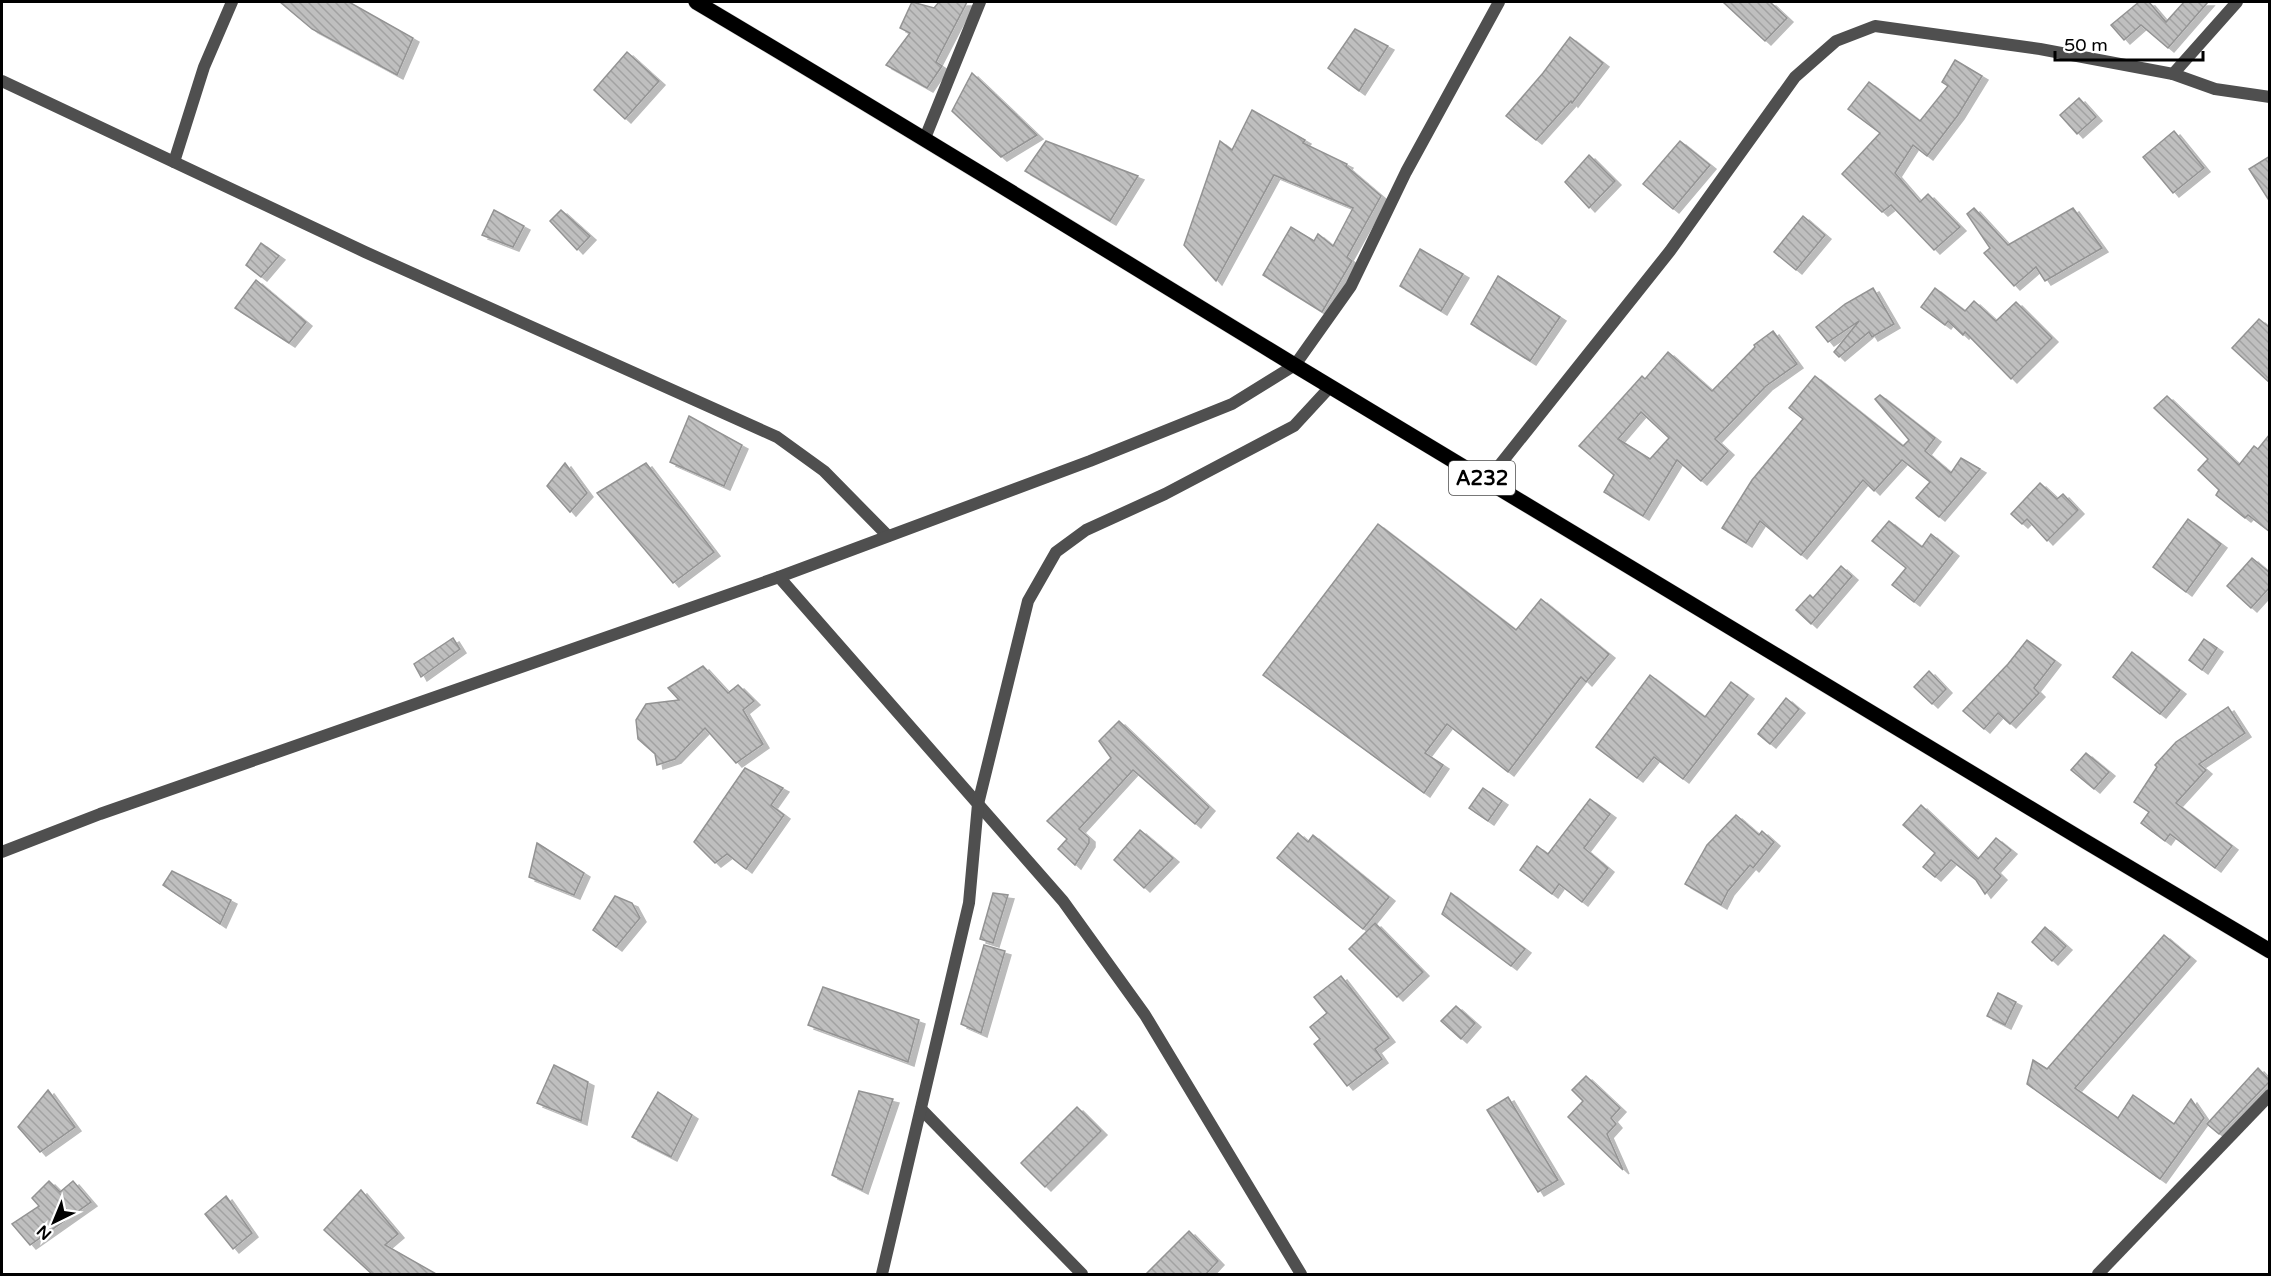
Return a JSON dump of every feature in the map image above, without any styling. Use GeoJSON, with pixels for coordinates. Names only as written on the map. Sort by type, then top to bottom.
{"type":"FeatureCollection","features":[{"type":"Feature","properties":{"kind":"main road","name":"A232"},"geometry":{"type":"LineString","coordinates":[[696,2],[925,138],[1330,387],[1997,790],[2270,951]]}},
{"type":"Feature","properties":{"kind":"street"},"geometry":{"type":"LineString","coordinates":[[174,162],[204,67],[232,2]]}},
{"type":"Feature","properties":{"kind":"street"},"geometry":{"type":"LineString","coordinates":[[925,138],[980,2]]}},
{"type":"Feature","properties":{"kind":"street"},"geometry":{"type":"LineString","coordinates":[[2,852],[111,810],[779,577],[1090,461],[1232,404],[1295,365],[1351,286],[1406,172],[1499,2]]}},
{"type":"Feature","properties":{"kind":"street"},"geometry":{"type":"LineString","coordinates":[[2173,74],[2237,2]]}},
{"type":"Feature","properties":{"kind":"street"},"geometry":{"type":"LineString","coordinates":[[1487,481],[1670,251],[1795,77],[1836,41],[1875,26],[2040,49],[2173,74],[2215,89],[2270,97]]}},
{"type":"Feature","properties":{"kind":"street"},"geometry":{"type":"LineString","coordinates":[[2,81],[365,252],[777,437],[824,471],[888,536]]}},
{"type":"Feature","properties":{"kind":"street"},"geometry":{"type":"LineString","coordinates":[[882,1275],[969,903],[978,804],[1028,601],[1056,552],[1086,530],[1166,494],[1294,426],[1330,387]]}},
{"type":"Feature","properties":{"kind":"street"},"geometry":{"type":"LineString","coordinates":[[779,577],[1063,901],[1145,1015],[1301,1275]]}},
{"type":"Feature","properties":{"kind":"street"},"geometry":{"type":"LineString","coordinates":[[2098,1275],[2270,1095]]}},
{"type":"Feature","properties":{"kind":"street"},"geometry":{"type":"LineString","coordinates":[[921,1109],[1082,1275]]}},
{"type":"Feature","properties":{"kind":"building"},"geometry":{"type":"Polygon","coordinates":[[[280,2],[349,2],[413,38],[397,75],[312,29],[280,2]]]}},
{"type":"Feature","properties":{"kind":"building"},"geometry":{"type":"Polygon","coordinates":[[[912,2],[934,8],[939,2],[967,2],[936,62],[942,66],[927,88],[886,65],[910,33],[900,28],[912,2]]]}},
{"type":"Feature","properties":{"kind":"building"},"geometry":{"type":"Polygon","coordinates":[[[1723,2],[1770,2],[1787,18],[1765,41],[1723,2]]]}},
{"type":"Feature","properties":{"kind":"building"},"geometry":{"type":"Polygon","coordinates":[[[2139,2],[2149,2],[2166,22],[2184,2],[2208,2],[2168,48],[2141,25],[2124,40],[2111,25],[2139,2]]]}},
{"type":"Feature","properties":{"kind":"building"},"geometry":{"type":"Polygon","coordinates":[[[1355,29],[1388,46],[1359,91],[1328,68],[1355,29]]]}},
{"type":"Feature","properties":{"kind":"building"},"geometry":{"type":"Polygon","coordinates":[[[1570,37],[1603,63],[1572,103],[1571,101],[1536,140],[1506,116],[1570,37]]]}},
{"type":"Feature","properties":{"kind":"building"},"geometry":{"type":"Polygon","coordinates":[[[627,52],[659,81],[625,119],[594,90],[627,52]]]}},
{"type":"Feature","properties":{"kind":"building"},"geometry":{"type":"Polygon","coordinates":[[[1955,60],[1982,76],[1958,115],[1927,156],[1913,145],[1895,173],[1920,202],[1928,194],[1960,227],[1934,250],[1891,205],[1882,212],[1842,174],[1880,133],[1848,109],[1869,82],[1920,121],[1948,86],[1942,82],[1955,60]]]}},
{"type":"Feature","properties":{"kind":"building"},"geometry":{"type":"Polygon","coordinates":[[[972,73],[1037,135],[1001,157],[952,111],[972,73]]]}},
{"type":"Feature","properties":{"kind":"building"},"geometry":{"type":"Polygon","coordinates":[[[2079,98],[2096,117],[2077,134],[2060,115],[2079,98]]]}},
{"type":"Feature","properties":{"kind":"building"},"geometry":{"type":"Polygon","coordinates":[[[1252,110],[1305,140],[1303,143],[1347,164],[1346,166],[1381,196],[1347,257],[1352,261],[1322,312],[1263,275],[1291,227],[1314,241],[1318,234],[1333,246],[1353,208],[1274,175],[1216,281],[1184,245],[1220,141],[1232,150],[1252,110]]]}},
{"type":"Feature","properties":{"kind":"building"},"geometry":{"type":"Polygon","coordinates":[[[2174,131],[2204,168],[2173,193],[2143,157],[2174,131]]]}},
{"type":"Feature","properties":{"kind":"building"},"geometry":{"type":"Polygon","coordinates":[[[1046,141],[1138,176],[1110,221],[1025,171],[1046,141]]]}},
{"type":"Feature","properties":{"kind":"building"},"geometry":{"type":"Polygon","coordinates":[[[1680,141],[1710,165],[1673,209],[1643,184],[1680,141]]]}},
{"type":"Feature","properties":{"kind":"building"},"geometry":{"type":"Polygon","coordinates":[[[1589,155],[1615,181],[1589,208],[1565,182],[1589,155]]]}},
{"type":"Feature","properties":{"kind":"building"},"geometry":{"type":"Polygon","coordinates":[[[2270,156],[2270,202],[2249,169],[2270,156]]]}},
{"type":"Feature","properties":{"kind":"building"},"geometry":{"type":"Polygon","coordinates":[[[1974,208],[2008,245],[2073,208],[2102,248],[2045,281],[2036,267],[2014,286],[1984,253],[1990,248],[1967,214],[1974,208]]]}},
{"type":"Feature","properties":{"kind":"building"},"geometry":{"type":"Polygon","coordinates":[[[494,210],[524,226],[513,247],[482,235],[494,210]]]}},
{"type":"Feature","properties":{"kind":"building"},"geometry":{"type":"Polygon","coordinates":[[[561,210],[590,236],[577,250],[550,221],[561,210]]]}},
{"type":"Feature","properties":{"kind":"building"},"geometry":{"type":"Polygon","coordinates":[[[1803,216],[1825,235],[1796,270],[1774,252],[1803,216]]]}},
{"type":"Feature","properties":{"kind":"building"},"geometry":{"type":"Polygon","coordinates":[[[261,243],[279,256],[261,277],[246,265],[261,243]]]}},
{"type":"Feature","properties":{"kind":"building"},"geometry":{"type":"Polygon","coordinates":[[[1420,249],[1463,274],[1441,311],[1400,286],[1420,249]]]}},
{"type":"Feature","properties":{"kind":"building"},"geometry":{"type":"Polygon","coordinates":[[[1498,276],[1560,317],[1530,361],[1471,324],[1498,276]]]}},
{"type":"Feature","properties":{"kind":"building"},"geometry":{"type":"Polygon","coordinates":[[[256,280],[306,322],[289,343],[235,308],[256,280]]]}},
{"type":"Feature","properties":{"kind":"building"},"geometry":{"type":"Polygon","coordinates":[[[1873,288],[1894,324],[1872,337],[1869,332],[1839,357],[1834,352],[1859,321],[1828,342],[1816,327],[1845,304],[1873,288]]]}},
{"type":"Feature","properties":{"kind":"building"},"geometry":{"type":"Polygon","coordinates":[[[1935,288],[1965,311],[1974,301],[1996,321],[2016,302],[2052,338],[2011,379],[1965,332],[1963,335],[1948,321],[1945,325],[1921,307],[1935,288]]]}},
{"type":"Feature","properties":{"kind":"building"},"geometry":{"type":"Polygon","coordinates":[[[2259,319],[2270,328],[2270,383],[2232,348],[2259,319]]]}},
{"type":"Feature","properties":{"kind":"building"},"geometry":{"type":"Polygon","coordinates":[[[1773,331],[1797,364],[1766,386],[1715,439],[1728,451],[1701,481],[1677,460],[1643,516],[1604,492],[1614,475],[1579,446],[1642,376],[1645,379],[1668,352],[1712,391],[1755,347],[1754,345],[1773,331]],[[1641,412],[1618,439],[1650,459],[1669,438],[1641,412]]]}},
{"type":"Feature","properties":{"kind":"building"},"geometry":{"type":"Polygon","coordinates":[[[1815,376],[1903,446],[1909,440],[1875,399],[1880,395],[1935,438],[1925,451],[1951,473],[1961,458],[1980,469],[1939,517],[1916,498],[1930,482],[1902,460],[1874,491],[1863,480],[1801,555],[1760,521],[1746,543],[1722,528],[1752,480],[1803,419],[1789,408],[1815,376]]]}},
{"type":"Feature","properties":{"kind":"building"},"geometry":{"type":"Polygon","coordinates":[[[2167,396],[2239,465],[2254,446],[2258,449],[2270,434],[2270,532],[2248,515],[2245,518],[2216,495],[2219,490],[2198,470],[2208,459],[2154,408],[2167,396]]]}},
{"type":"Feature","properties":{"kind":"building"},"geometry":{"type":"Polygon","coordinates":[[[689,416],[742,445],[724,486],[670,462],[689,416]]]}},
{"type":"Feature","properties":{"kind":"building"},"geometry":{"type":"Polygon","coordinates":[[[565,463],[587,493],[570,512],[547,486],[565,463]]]}},
{"type":"Feature","properties":{"kind":"building"},"geometry":{"type":"Polygon","coordinates":[[[646,463],[714,552],[673,583],[597,493],[646,463]]]}},
{"type":"Feature","properties":{"kind":"building"},"geometry":{"type":"Polygon","coordinates":[[[2040,483],[2057,499],[2063,494],[2078,510],[2047,541],[2027,519],[2022,524],[2011,514],[2040,483]]]}},
{"type":"Feature","properties":{"kind":"building"},"geometry":{"type":"Polygon","coordinates":[[[2188,519],[2221,544],[2186,592],[2153,567],[2188,519]]]}},
{"type":"Feature","properties":{"kind":"building"},"geometry":{"type":"Polygon","coordinates":[[[1889,521],[1922,547],[1931,534],[1953,552],[1914,602],[1892,585],[1906,568],[1872,541],[1889,521]]]}},
{"type":"Feature","properties":{"kind":"building"},"geometry":{"type":"Polygon","coordinates":[[[1378,524],[1516,630],[1541,599],[1609,654],[1586,682],[1581,677],[1508,772],[1447,724],[1425,753],[1443,765],[1424,793],[1263,675],[1378,524]]]}},
{"type":"Feature","properties":{"kind":"building"},"geometry":{"type":"Polygon","coordinates":[[[2252,558],[2270,573],[2270,587],[2251,608],[2227,586],[2252,558]]]}},
{"type":"Feature","properties":{"kind":"building"},"geometry":{"type":"Polygon","coordinates":[[[1841,566],[1852,576],[1811,624],[1796,610],[1810,595],[1813,598],[1841,566]]]}},
{"type":"Feature","properties":{"kind":"building"},"geometry":{"type":"Polygon","coordinates":[[[453,638],[460,649],[421,677],[414,664],[453,638]]]}},
{"type":"Feature","properties":{"kind":"building"},"geometry":{"type":"Polygon","coordinates":[[[2204,639],[2217,648],[2202,670],[2189,660],[2204,639]]]}},
{"type":"Feature","properties":{"kind":"building"},"geometry":{"type":"Polygon","coordinates":[[[2027,640],[2055,661],[2034,688],[2039,693],[2010,724],[1998,713],[1984,729],[1963,711],[2008,664],[2027,640]]]}},
{"type":"Feature","properties":{"kind":"building"},"geometry":{"type":"Polygon","coordinates":[[[2132,652],[2180,690],[2160,714],[2113,677],[2132,652]]]}},
{"type":"Feature","properties":{"kind":"building"},"geometry":{"type":"Polygon","coordinates":[[[703,666],[728,693],[738,685],[754,701],[743,710],[763,744],[736,763],[705,728],[675,759],[657,765],[655,754],[638,739],[636,720],[646,704],[679,700],[668,688],[703,666]]]}},
{"type":"Feature","properties":{"kind":"building"},"geometry":{"type":"Polygon","coordinates":[[[1929,671],[1946,689],[1932,704],[1914,687],[1929,671]]]}},
{"type":"Feature","properties":{"kind":"building"},"geometry":{"type":"Polygon","coordinates":[[[1650,675],[1705,717],[1731,682],[1748,695],[1683,779],[1654,757],[1637,778],[1596,747],[1650,675]]]}},
{"type":"Feature","properties":{"kind":"building"},"geometry":{"type":"Polygon","coordinates":[[[1786,698],[1799,709],[1770,744],[1758,734],[1786,698]]]}},
{"type":"Feature","properties":{"kind":"building"},"geometry":{"type":"Polygon","coordinates":[[[2228,707],[2245,733],[2199,764],[2206,770],[2176,803],[2232,846],[2215,868],[2170,834],[2165,841],[2141,823],[2149,812],[2134,802],[2157,767],[2155,765],[2176,742],[2228,707]]]}},
{"type":"Feature","properties":{"kind":"building"},"geometry":{"type":"Polygon","coordinates":[[[1119,721],[1209,807],[1195,824],[1133,770],[1079,829],[1089,838],[1089,843],[1075,865],[1058,849],[1067,839],[1047,821],[1111,758],[1099,741],[1119,721]]]}},
{"type":"Feature","properties":{"kind":"building"},"geometry":{"type":"Polygon","coordinates":[[[2086,753],[2109,772],[2094,789],[2071,770],[2086,753]]]}},
{"type":"Feature","properties":{"kind":"building"},"geometry":{"type":"Polygon","coordinates":[[[745,768],[783,788],[771,805],[784,815],[746,869],[727,854],[715,863],[694,842],[745,768]]]}},
{"type":"Feature","properties":{"kind":"building"},"geometry":{"type":"Polygon","coordinates":[[[1483,788],[1502,801],[1488,821],[1469,808],[1483,788]]]}},
{"type":"Feature","properties":{"kind":"building"},"geometry":{"type":"Polygon","coordinates":[[[1590,799],[1610,814],[1584,848],[1608,868],[1582,902],[1559,884],[1552,894],[1520,870],[1537,846],[1548,854],[1590,799]]]}},
{"type":"Feature","properties":{"kind":"building"},"geometry":{"type":"Polygon","coordinates":[[[1921,805],[1978,859],[1996,838],[2011,850],[1994,869],[2001,876],[1985,894],[1976,880],[1951,860],[1935,877],[1923,867],[1935,853],[1903,825],[1921,805]]]}},
{"type":"Feature","properties":{"kind":"building"},"geometry":{"type":"Polygon","coordinates":[[[1736,815],[1759,835],[1762,831],[1774,842],[1753,868],[1750,865],[1728,891],[1721,905],[1685,884],[1707,845],[1736,815]]]}},
{"type":"Feature","properties":{"kind":"building"},"geometry":{"type":"Polygon","coordinates":[[[1140,830],[1173,858],[1144,888],[1114,860],[1140,830]]]}},
{"type":"Feature","properties":{"kind":"building"},"geometry":{"type":"Polygon","coordinates":[[[1298,833],[1308,842],[1313,835],[1389,897],[1363,929],[1277,858],[1298,833]]]}},
{"type":"Feature","properties":{"kind":"building"},"geometry":{"type":"Polygon","coordinates":[[[537,843],[584,873],[574,895],[529,877],[537,843]]]}},
{"type":"Feature","properties":{"kind":"building"},"geometry":{"type":"Polygon","coordinates":[[[172,871],[231,900],[220,924],[163,885],[172,871]]]}},
{"type":"Feature","properties":{"kind":"building"},"geometry":{"type":"Polygon","coordinates":[[[993,893],[1008,895],[993,943],[980,939],[993,893]]]}},
{"type":"Feature","properties":{"kind":"building"},"geometry":{"type":"Polygon","coordinates":[[[1451,893],[1525,949],[1511,966],[1442,914],[1451,893]]]}},
{"type":"Feature","properties":{"kind":"building"},"geometry":{"type":"Polygon","coordinates":[[[615,896],[632,903],[640,918],[616,947],[593,930],[615,896]]]}},
{"type":"Feature","properties":{"kind":"building"},"geometry":{"type":"Polygon","coordinates":[[[1375,923],[1423,972],[1397,997],[1349,949],[1375,923]]]}},
{"type":"Feature","properties":{"kind":"building"},"geometry":{"type":"Polygon","coordinates":[[[2045,927],[2066,946],[2052,961],[2032,942],[2045,927]]]}},
{"type":"Feature","properties":{"kind":"building"},"geometry":{"type":"Polygon","coordinates":[[[2164,935],[2190,957],[2075,1088],[2118,1118],[2133,1095],[2174,1124],[2191,1099],[2204,1118],[2160,1179],[2027,1084],[2033,1060],[2047,1069],[2164,935]]]}},
{"type":"Feature","properties":{"kind":"building"},"geometry":{"type":"Polygon","coordinates":[[[984,945],[1005,951],[981,1033],[961,1024],[984,945]]]}},
{"type":"Feature","properties":{"kind":"building"},"geometry":{"type":"Polygon","coordinates":[[[1341,976],[1389,1038],[1375,1049],[1382,1059],[1347,1086],[1314,1044],[1320,1039],[1310,1027],[1327,1013],[1314,997],[1341,976]]]}},
{"type":"Feature","properties":{"kind":"building"},"geometry":{"type":"Polygon","coordinates":[[[823,987],[919,1020],[908,1062],[808,1025],[823,987]]]}},
{"type":"Feature","properties":{"kind":"building"},"geometry":{"type":"Polygon","coordinates":[[[1998,993],[2016,1002],[2005,1025],[1987,1016],[1998,993]]]}},
{"type":"Feature","properties":{"kind":"building"},"geometry":{"type":"Polygon","coordinates":[[[1456,1006],[1475,1023],[1461,1039],[1441,1021],[1456,1006]]]}},
{"type":"Feature","properties":{"kind":"building"},"geometry":{"type":"Polygon","coordinates":[[[554,1065],[588,1082],[581,1121],[537,1103],[554,1065]]]}},
{"type":"Feature","properties":{"kind":"building"},"geometry":{"type":"Polygon","coordinates":[[[2258,1068],[2270,1081],[2219,1134],[2207,1124],[2258,1068]]]}},
{"type":"Feature","properties":{"kind":"building"},"geometry":{"type":"Polygon","coordinates":[[[1586,1076],[1620,1108],[1611,1118],[1616,1124],[1607,1134],[1623,1170],[1568,1117],[1583,1101],[1572,1090],[1586,1076]]]}},
{"type":"Feature","properties":{"kind":"building"},"geometry":{"type":"Polygon","coordinates":[[[48,1090],[75,1127],[40,1152],[18,1127],[48,1090]]]}},
{"type":"Feature","properties":{"kind":"building"},"geometry":{"type":"Polygon","coordinates":[[[859,1091],[893,1099],[862,1190],[832,1175],[859,1091]]]}},
{"type":"Feature","properties":{"kind":"building"},"geometry":{"type":"Polygon","coordinates":[[[658,1092],[692,1115],[671,1157],[632,1137],[658,1092]]]}},
{"type":"Feature","properties":{"kind":"building"},"geometry":{"type":"Polygon","coordinates":[[[1508,1097],[1558,1180],[1538,1192],[1487,1110],[1508,1097]]]}},
{"type":"Feature","properties":{"kind":"building"},"geometry":{"type":"Polygon","coordinates":[[[1077,1107],[1101,1131],[1045,1187],[1021,1163],[1077,1107]]]}},
{"type":"Feature","properties":{"kind":"building"},"geometry":{"type":"Polygon","coordinates":[[[49,1181],[60,1192],[73,1181],[91,1202],[30,1245],[12,1224],[39,1206],[32,1198],[49,1181]]]}},
{"type":"Feature","properties":{"kind":"building"},"geometry":{"type":"Polygon","coordinates":[[[361,1190],[398,1234],[385,1245],[438,1275],[373,1275],[324,1230],[361,1190]]]}},
{"type":"Feature","properties":{"kind":"building"},"geometry":{"type":"Polygon","coordinates":[[[226,1196],[252,1233],[233,1249],[205,1214],[226,1196]]]}},
{"type":"Feature","properties":{"kind":"building"},"geometry":{"type":"Polygon","coordinates":[[[1189,1231],[1218,1261],[1205,1275],[1145,1275],[1189,1231]]]}}]}
